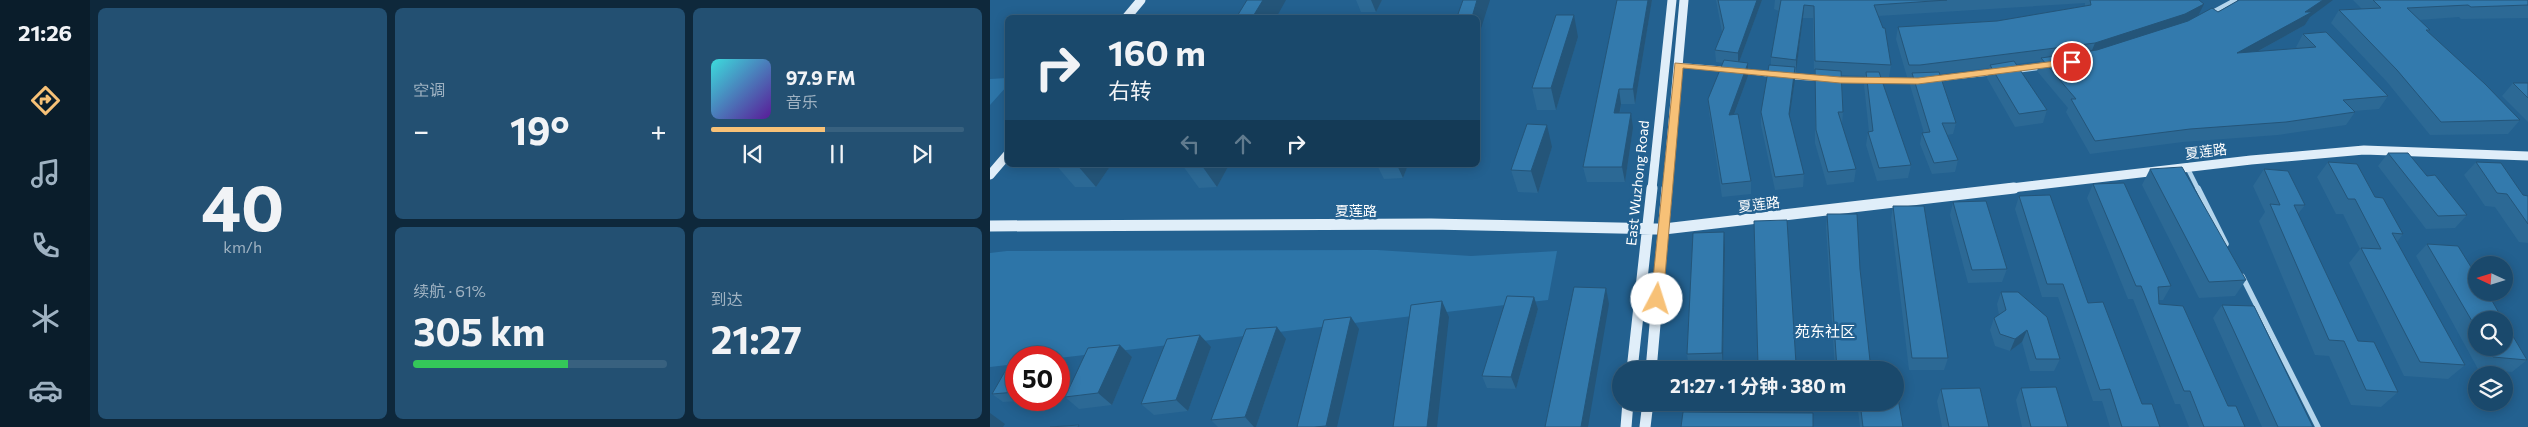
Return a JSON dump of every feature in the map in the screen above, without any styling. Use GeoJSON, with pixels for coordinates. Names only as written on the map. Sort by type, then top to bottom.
{"type":"FeatureCollection","features":[{"type":"Feature","properties":{"kind":"street"},"geometry":{"type":"LineString","coordinates":[[1128,15],[1141,0]]}},
{"type":"Feature","properties":{"kind":"street","name":"East Wuzhong Road"},"geometry":{"type":"LineString","coordinates":[[1633,361],[1672,0]]}},
{"type":"Feature","properties":{"kind":"street"},"geometry":{"type":"LineString","coordinates":[[1652,361],[1684,0]]}},
{"type":"Feature","properties":{"kind":"street"},"geometry":{"type":"LineString","coordinates":[[2207,16],[2235,0]]}},
{"type":"Feature","properties":{"kind":"street"},"geometry":{"type":"LineString","coordinates":[[1678,65],[1729,69]]}},
{"type":"Feature","properties":{"kind":"street"},"geometry":{"type":"LineString","coordinates":[[2009,71],[2047,66]]}},
{"type":"Feature","properties":{"kind":"street"},"geometry":{"type":"LineString","coordinates":[[1738,70],[1850,81],[1926,80]]}},
{"type":"Feature","properties":{"kind":"street"},"geometry":{"type":"LineString","coordinates":[[1934,80],[2000,72]]}},
{"type":"Feature","properties":{"kind":"street","name":"夏莲路"},"geometry":{"type":"LineString","coordinates":[[990,226],[1431,224],[1664,229],[2187,167],[2364,150],[2528,156]]}},
{"type":"Feature","properties":{"kind":"street"},"geometry":{"type":"LineString","coordinates":[[990,175],[1005,158]]}},
{"type":"Feature","properties":{"kind":"street"},"geometry":{"type":"LineString","coordinates":[[2187,167],[2231,254]]}},
{"type":"Feature","properties":{"kind":"street"},"geometry":{"type":"LineString","coordinates":[[2239,271],[2318,427]]}},
{"type":"Feature","properties":{"kind":"street"},"geometry":{"type":"LineString","coordinates":[[1626,427],[1627,411]]}},
{"type":"Feature","properties":{"kind":"street"},"geometry":{"type":"LineString","coordinates":[[1646,427],[1647,411]]}},
{"type":"Feature","properties":{"kind":"shaded area"},"geometry":{"type":"Polygon","coordinates":[[[1005,78],[1005,88],[990,105],[990,79],[1005,78]]]}},
{"type":"Feature","properties":{"kind":"shaded area"},"geometry":{"type":"Polygon","coordinates":[[[1377,250],[1471,256],[1557,251],[1548,300],[1070,357],[1070,346],[1005,346],[1005,365],[990,367],[990,253],[1007,251],[1377,250]]]}},
{"type":"Feature","properties":{"kind":"building"},"geometry":{"type":"Polygon","coordinates":[[[1247,0],[1263,0],[1254,15],[1238,15],[1247,0]]]}},
{"type":"Feature","properties":{"kind":"building"},"geometry":{"type":"Polygon","coordinates":[[[1463,0],[1477,0],[1473,15],[1458,15],[1463,0]]]}},
{"type":"Feature","properties":{"kind":"building"},"geometry":{"type":"Polygon","coordinates":[[[1617,0],[1648,0],[1633,89],[1619,89],[1614,113],[1631,113],[1622,167],[1583,167],[1617,0]]]}},
{"type":"Feature","properties":{"kind":"building"},"geometry":{"type":"Polygon","coordinates":[[[1718,0],[1757,0],[1738,53],[1715,50],[1724,28],[1718,0]]]}},
{"type":"Feature","properties":{"kind":"building"},"geometry":{"type":"Polygon","coordinates":[[[1781,0],[1947,0],[1874,5],[1883,28],[1885,28],[1891,65],[1815,61],[1814,6],[1804,5],[1796,60],[1771,57],[1781,0]]]}},
{"type":"Feature","properties":{"kind":"building"},"geometry":{"type":"Polygon","coordinates":[[[2090,0],[2199,0],[2204,4],[2185,14],[2095,43],[1920,65],[1909,65],[1898,27],[1997,21],[2091,5],[2090,0]]]}},
{"type":"Feature","properties":{"kind":"building"},"geometry":{"type":"Polygon","coordinates":[[[2239,0],[2323,0],[2305,12],[2312,12],[2237,53],[2316,47],[2303,34],[2326,32],[2388,96],[2343,100],[2355,112],[2286,122],[2190,129],[2095,141],[2071,99],[2076,99],[2041,58],[2097,50],[2188,21],[2212,8],[2218,12],[2239,0]]]}},
{"type":"Feature","properties":{"kind":"building"},"geometry":{"type":"Polygon","coordinates":[[[2373,0],[2528,0],[2528,5],[2407,8],[2430,30],[2426,30],[2485,84],[2520,120],[2441,122],[2397,70],[2339,10],[2381,8],[2373,0]]]}},
{"type":"Feature","properties":{"kind":"building"},"geometry":{"type":"Polygon","coordinates":[[[1556,15],[1574,15],[1551,88],[1532,88],[1556,15]]]}},
{"type":"Feature","properties":{"kind":"building"},"geometry":{"type":"Polygon","coordinates":[[[1724,60],[1748,63],[1729,115],[1738,114],[1751,181],[1722,184],[1708,99],[1724,60]]]}},
{"type":"Feature","properties":{"kind":"building"},"geometry":{"type":"Polygon","coordinates":[[[2014,61],[2047,110],[2019,114],[1990,65],[2014,61]]]}},
{"type":"Feature","properties":{"kind":"building"},"geometry":{"type":"Polygon","coordinates":[[[1769,65],[1795,67],[1789,114],[1804,174],[1775,177],[1761,112],[1769,65]]]}},
{"type":"Feature","properties":{"kind":"building"},"geometry":{"type":"Polygon","coordinates":[[[1815,69],[1841,71],[1843,112],[1838,112],[1856,169],[1828,172],[1816,130],[1815,69]]]}},
{"type":"Feature","properties":{"kind":"building"},"geometry":{"type":"Polygon","coordinates":[[[1866,72],[1879,72],[1911,165],[1879,168],[1868,132],[1873,131],[1866,72]]]}},
{"type":"Feature","properties":{"kind":"building"},"geometry":{"type":"Polygon","coordinates":[[[1939,72],[1956,123],[1942,123],[1958,160],[1934,163],[1922,133],[1930,132],[1912,73],[1939,72]]]}},
{"type":"Feature","properties":{"kind":"building"},"geometry":{"type":"Polygon","coordinates":[[[2513,83],[2528,83],[2528,98],[2513,83]]]}},
{"type":"Feature","properties":{"kind":"building"},"geometry":{"type":"Polygon","coordinates":[[[1527,124],[1547,125],[1531,171],[1511,170],[1527,124]]]}},
{"type":"Feature","properties":{"kind":"building"},"geometry":{"type":"Polygon","coordinates":[[[2388,153],[2408,153],[2427,176],[2435,175],[2467,215],[2438,216],[2388,153]]]}},
{"type":"Feature","properties":{"kind":"building"},"geometry":{"type":"Polygon","coordinates":[[[2328,162],[2357,164],[2375,197],[2383,198],[2403,234],[2392,233],[2465,365],[2420,362],[2361,248],[2381,249],[2355,199],[2348,199],[2328,162]]]}},
{"type":"Feature","properties":{"kind":"building"},"geometry":{"type":"Polygon","coordinates":[[[2476,162],[2501,163],[2523,195],[2528,196],[2528,224],[2507,194],[2497,193],[2476,162]]]}},
{"type":"Feature","properties":{"kind":"building"},"geometry":{"type":"Polygon","coordinates":[[[2182,167],[2246,280],[2209,282],[2150,169],[2182,167]]]}},
{"type":"Feature","properties":{"kind":"building"},"geometry":{"type":"Polygon","coordinates":[[[2264,169],[2288,171],[2305,205],[2294,205],[2358,341],[2374,342],[2398,392],[2366,390],[2344,341],[2329,340],[2270,204],[2280,205],[2264,169]]]}},
{"type":"Feature","properties":{"kind":"building"},"geometry":{"type":"Polygon","coordinates":[[[2124,183],[2171,286],[2158,287],[2159,304],[2183,306],[2228,406],[2236,406],[2245,427],[2204,427],[2190,391],[2184,391],[2141,286],[2136,286],[2093,184],[2124,183]]]}},
{"type":"Feature","properties":{"kind":"building"},"geometry":{"type":"Polygon","coordinates":[[[2050,195],[2088,303],[2103,302],[2142,404],[2152,404],[2160,427],[2122,427],[2110,389],[2100,390],[2063,284],[2047,284],[2019,196],[2050,195]]]}},
{"type":"Feature","properties":{"kind":"building"},"geometry":{"type":"Polygon","coordinates":[[[1986,201],[2007,269],[1972,270],[1953,202],[1986,201]]]}},
{"type":"Feature","properties":{"kind":"building"},"geometry":{"type":"Polygon","coordinates":[[[1893,206],[1924,206],[1948,358],[1912,358],[1893,206]]]}},
{"type":"Feature","properties":{"kind":"building"},"geometry":{"type":"Polygon","coordinates":[[[1827,214],[1857,214],[1860,269],[1870,361],[1836,361],[1827,214]]]}},
{"type":"Feature","properties":{"kind":"building"},"geometry":{"type":"Polygon","coordinates":[[[1787,220],[1796,361],[1758,361],[1754,221],[1787,220]]]}},
{"type":"Feature","properties":{"kind":"building"},"geometry":{"type":"Polygon","coordinates":[[[1724,232],[1722,353],[1687,354],[1693,233],[1724,232]]]}},
{"type":"Feature","properties":{"kind":"building"},"geometry":{"type":"Polygon","coordinates":[[[2427,244],[2458,246],[2468,262],[2468,301],[2492,301],[2498,311],[2468,311],[2468,314],[2427,244]]]}},
{"type":"Feature","properties":{"kind":"building"},"geometry":{"type":"Polygon","coordinates":[[[1574,287],[1606,288],[1581,427],[1545,427],[1574,287]]]}},
{"type":"Feature","properties":{"kind":"building"},"geometry":{"type":"Polygon","coordinates":[[[2001,292],[2018,292],[2047,317],[2060,359],[2036,359],[2027,330],[2015,339],[2000,334],[1994,318],[2006,310],[2001,292]]]}},
{"type":"Feature","properties":{"kind":"building"},"geometry":{"type":"Polygon","coordinates":[[[1507,296],[1534,297],[1511,377],[1482,376],[1507,296]]]}},
{"type":"Feature","properties":{"kind":"building"},"geometry":{"type":"Polygon","coordinates":[[[1442,301],[1427,427],[1393,427],[1411,305],[1442,301]]]}},
{"type":"Feature","properties":{"kind":"building"},"geometry":{"type":"Polygon","coordinates":[[[2222,305],[2254,306],[2313,427],[2278,427],[2222,305]]]}},
{"type":"Feature","properties":{"kind":"building"},"geometry":{"type":"Polygon","coordinates":[[[1351,317],[1326,426],[1297,427],[1324,320],[1351,317]]]}},
{"type":"Feature","properties":{"kind":"building"},"geometry":{"type":"Polygon","coordinates":[[[1277,327],[1245,417],[1211,420],[1246,329],[1277,327]]]}},
{"type":"Feature","properties":{"kind":"building"},"geometry":{"type":"Polygon","coordinates":[[[1200,335],[1176,400],[1141,404],[1167,339],[1200,335]]]}},
{"type":"Feature","properties":{"kind":"building"},"geometry":{"type":"Polygon","coordinates":[[[2513,336],[2527,360],[2493,357],[2513,356],[2513,336]]]}},
{"type":"Feature","properties":{"kind":"building"},"geometry":{"type":"Polygon","coordinates":[[[1120,345],[1098,393],[1070,396],[1070,386],[1088,348],[1120,345]]]}},
{"type":"Feature","properties":{"kind":"building"},"geometry":{"type":"Polygon","coordinates":[[[1005,371],[1005,393],[992,394],[1005,371]]]}},
{"type":"Feature","properties":{"kind":"building"},"geometry":{"type":"Polygon","coordinates":[[[2056,387],[2068,427],[2031,427],[2021,388],[2056,387]]]}},
{"type":"Feature","properties":{"kind":"building"},"geometry":{"type":"Polygon","coordinates":[[[1980,388],[1989,427],[1949,427],[1941,389],[1980,388]]]}},
{"type":"Feature","properties":{"kind":"building"},"geometry":{"type":"Polygon","coordinates":[[[1861,411],[1900,411],[1903,427],[1863,427],[1861,411]]]}},
{"type":"Feature","properties":{"kind":"building"},"geometry":{"type":"Polygon","coordinates":[[[1683,412],[1813,413],[1813,427],[1681,427],[1683,412]]]}},
{"type":"Feature","properties":{"kind":"building"},"geometry":{"type":"Polygon","coordinates":[[[1079,425],[1078,427],[1050,427],[1079,425]]]}},
{"type":"Feature","properties":{"kind":"district","name":"苑东社区"},"geometry":{"type":"Point","coordinates":[1825,331]}},
{"type":"Feature","properties":{"kind":"route"},"geometry":{"type":"LineString","coordinates":[[1657,299],[1678,65],[1705,66],[1850,81],[1918,81],[1983,75],[2072,62]]}}]}
